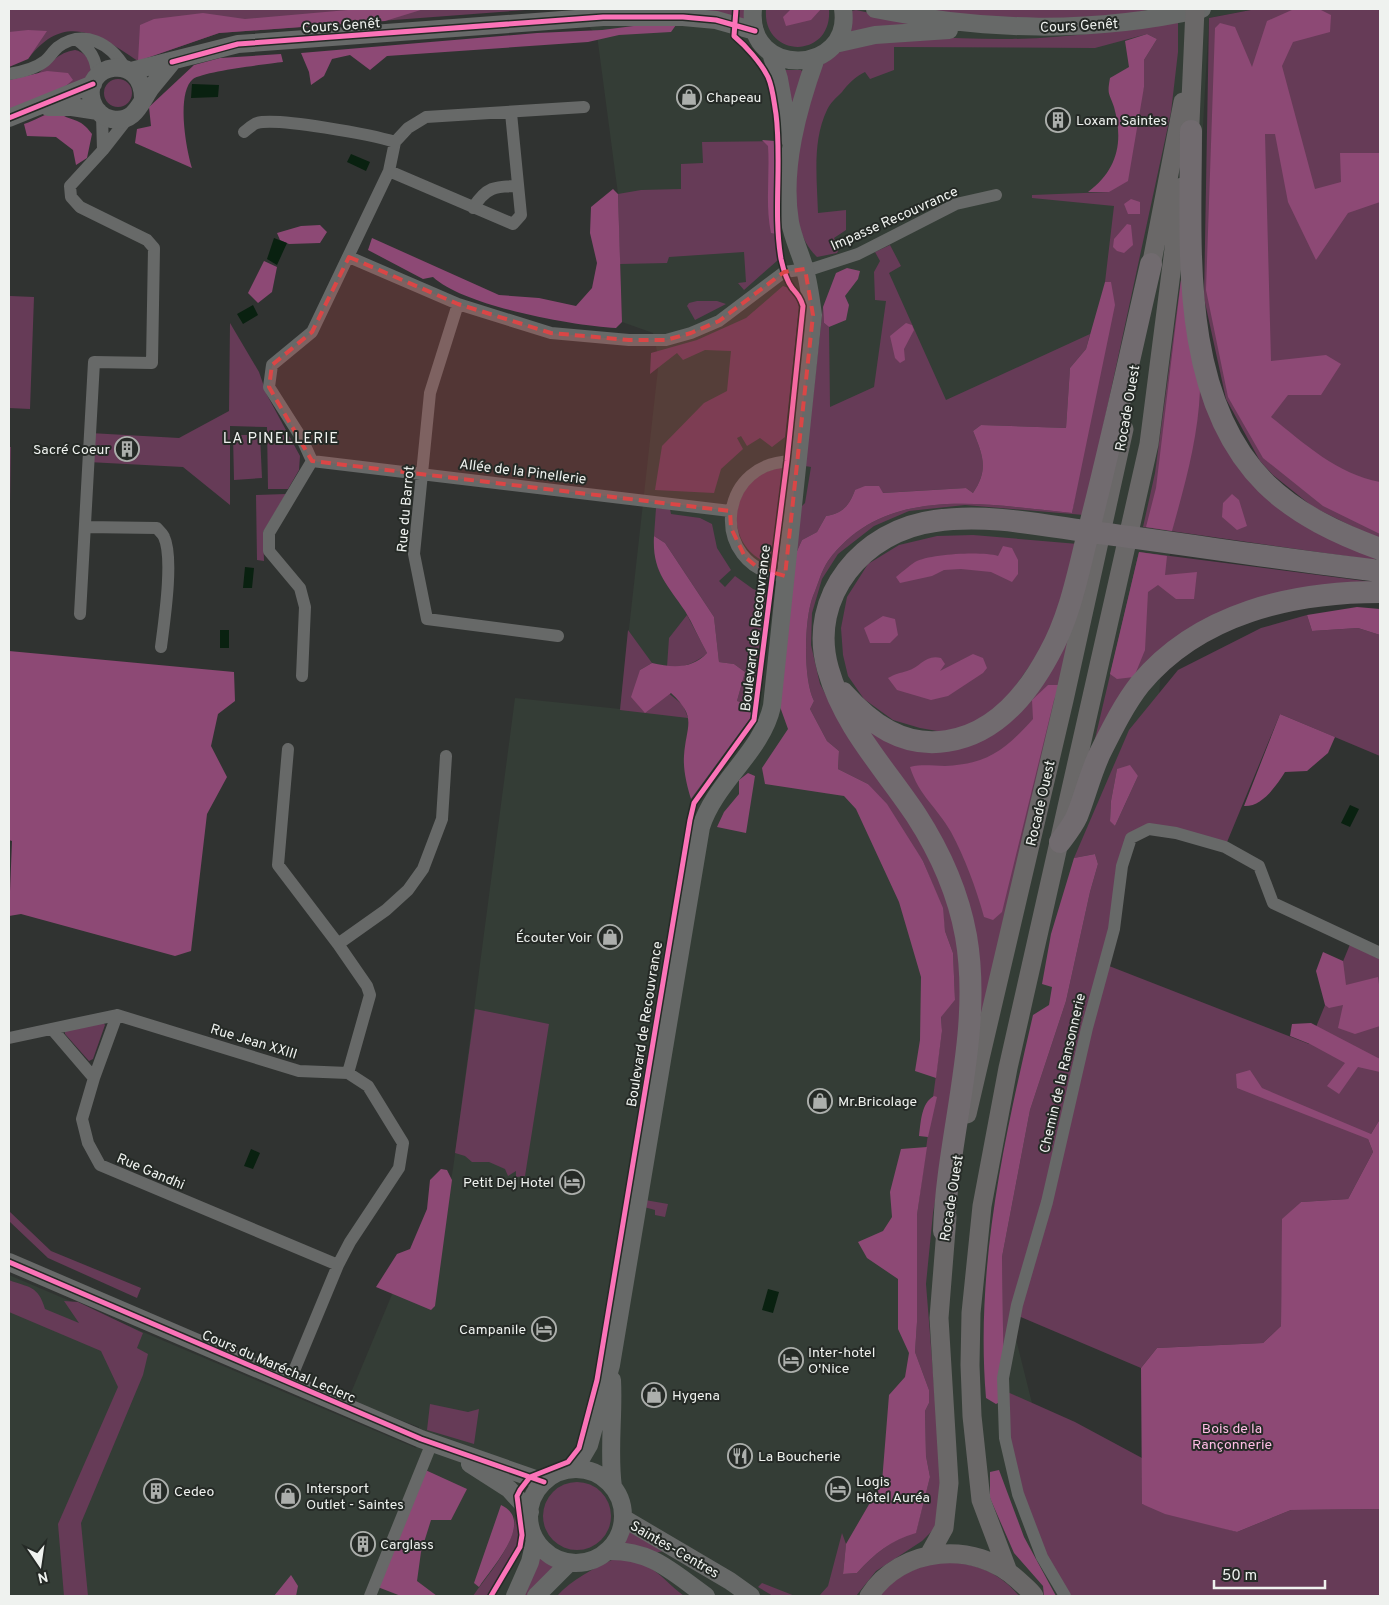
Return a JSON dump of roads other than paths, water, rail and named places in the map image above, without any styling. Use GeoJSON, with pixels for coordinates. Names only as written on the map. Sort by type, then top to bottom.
{"type":"FeatureCollection","features":[{"type":"Feature","properties":{"kind":"highway"},"geometry":{"type":"LineString","coordinates":[[1191,130],[1194,294],[1203,361],[1210,392],[1218,412],[1239,452],[1266,484],[1310,517],[1341,534],[1380,549]]}},
{"type":"Feature","properties":{"kind":"highway"},"geometry":{"type":"LineString","coordinates":[[831,678],[873,723],[888,732],[921,742],[938,743],[973,735],[989,726],[1020,698],[1050,653],[1064,621],[1105,468],[1151,264]]}},
{"type":"Feature","properties":{"kind":"highway"},"geometry":{"type":"LineString","coordinates":[[944,1231],[946,1190],[967,1048],[970,988],[966,938],[953,886],[933,844],[915,813],[856,734],[846,717],[831,678],[825,653],[825,641],[831,603],[841,579],[861,554],[874,543],[917,524],[954,519],[998,520],[1056,527],[1380,571]]}},
{"type":"Feature","properties":{"kind":"highway"},"geometry":{"type":"LineString","coordinates":[[1060,842],[1076,818],[1101,751],[1126,704],[1139,685],[1166,658],[1200,633],[1221,622],[1272,604],[1332,594],[1380,592]]}},
{"type":"Feature","properties":{"kind":"main road","name":"Cours Genêt"},"geometry":{"type":"LineString","coordinates":[[128,69],[172,62],[238,44],[603,17],[668,9]]}},
{"type":"Feature","properties":{"kind":"main road"},"geometry":{"type":"LineString","coordinates":[[753,9],[754,31],[761,43],[771,53],[783,60],[797,62],[816,58],[835,44],[875,35],[1014,27]]}},
{"type":"Feature","properties":{"kind":"main road"},"geometry":{"type":"LineString","coordinates":[[835,44],[842,31],[843,9]]}},
{"type":"Feature","properties":{"kind":"main road"},"geometry":{"type":"LineString","coordinates":[[876,9],[918,18],[1014,27]]}},
{"type":"Feature","properties":{"kind":"main road"},"geometry":{"type":"LineString","coordinates":[[1193,43],[1195,9]]}},
{"type":"Feature","properties":{"kind":"main road","name":"Cours Genêt"},"geometry":{"type":"LineString","coordinates":[[1014,27],[1091,26],[1129,22],[1202,9]]}},
{"type":"Feature","properties":{"kind":"main road","name":"Cours Genêt"},"geometry":{"type":"LineString","coordinates":[[603,17],[683,16],[716,20],[754,31]]}},
{"type":"Feature","properties":{"kind":"main road","name":"Rocade Ouest"},"geometry":{"type":"LineString","coordinates":[[1007,1570],[982,1500],[972,1416],[971,1314],[986,1174],[1149,444],[1191,130],[1193,43]]}},
{"type":"Feature","properties":{"kind":"main road","name":"Rocade Ouest"},"geometry":{"type":"LineString","coordinates":[[930,1555],[944,1528],[949,1483],[939,1326],[944,1231],[970,1101],[1114,478],[1151,264],[1193,43]]}},
{"type":"Feature","properties":{"kind":"main road"},"geometry":{"type":"LineString","coordinates":[[771,53],[779,79],[791,148]]}},
{"type":"Feature","properties":{"kind":"main road","name":"Boulevard de Recouvrance"},"geometry":{"type":"LineString","coordinates":[[611,1366],[701,826],[711,804],[770,716],[799,462],[813,315],[805,269],[790,222],[788,193],[791,148],[816,58]]}},
{"type":"Feature","properties":{"kind":"main road"},"geometry":{"type":"LineString","coordinates":[[33,109],[72,107],[100,113],[119,120],[128,118],[139,109],[143,100],[172,62]]}},
{"type":"Feature","properties":{"kind":"main road"},"geometry":{"type":"LineString","coordinates":[[9,118],[95,80],[110,68],[128,69],[139,78],[143,88],[143,100]]}},
{"type":"Feature","properties":{"kind":"main road"},"geometry":{"type":"LineString","coordinates":[[95,80],[92,99],[100,113]]}},
{"type":"Feature","properties":{"kind":"main road","name":"Cours du Maréchal Leclerc"},"geometry":{"type":"LineString","coordinates":[[9,1262],[426,1442],[487,1473],[517,1496],[530,1512]]}},
{"type":"Feature","properties":{"kind":"main road"},"geometry":{"type":"LineString","coordinates":[[575,1469],[589,1445],[611,1366]]}},
{"type":"Feature","properties":{"kind":"main road"},"geometry":{"type":"LineString","coordinates":[[611,1366],[614,1413],[610,1466],[613,1487]]}},
{"type":"Feature","properties":{"kind":"main road","name":"Cours du Maréchal Leclerc"},"geometry":{"type":"LineString","coordinates":[[426,1442],[544,1482]]}},
{"type":"Feature","properties":{"kind":"main road"},"geometry":{"type":"LineString","coordinates":[[575,1469],[594,1473],[613,1487],[620,1498],[623,1518],[617,1539],[608,1551],[589,1562],[570,1563],[550,1555],[535,1540],[530,1530],[530,1512],[534,1495],[544,1482],[562,1471],[575,1469]]}},
{"type":"Feature","properties":{"kind":"main road","name":"Saintes-Centres"},"geometry":{"type":"LineString","coordinates":[[623,1518],[730,1581],[751,1596]]}},
{"type":"Feature","properties":{"kind":"main road"},"geometry":{"type":"LineString","coordinates":[[515,1596],[530,1562],[535,1540]]}},
{"type":"Feature","properties":{"kind":"main road"},"geometry":{"type":"LineString","coordinates":[[608,1551],[626,1551],[655,1560],[706,1596]]}},
{"type":"Feature","properties":{"kind":"main road"},"geometry":{"type":"LineString","coordinates":[[869,1596],[876,1586],[898,1567],[930,1555],[956,1552],[983,1558],[1007,1570],[1034,1596]]}},
{"type":"Feature","properties":{"kind":"main road"},"geometry":{"type":"LineString","coordinates":[[536,1596],[570,1563]]}},
{"type":"Feature","properties":{"kind":"street"},"geometry":{"type":"LineString","coordinates":[[9,74],[36,66],[45,61],[58,47],[76,39],[95,40],[119,58],[128,69]]}},
{"type":"Feature","properties":{"kind":"street"},"geometry":{"type":"LineString","coordinates":[[76,39],[88,48],[94,56],[95,80]]}},
{"type":"Feature","properties":{"kind":"street"},"geometry":{"type":"LineString","coordinates":[[302,676],[305,607],[300,588],[269,551],[269,533],[312,461],[302,439],[269,387],[272,366],[312,332],[389,171],[395,142],[408,128],[426,117],[584,108]]}},
{"type":"Feature","properties":{"kind":"street"},"geometry":{"type":"LineString","coordinates":[[100,113],[103,150]]}},
{"type":"Feature","properties":{"kind":"street"},"geometry":{"type":"LineString","coordinates":[[389,171],[512,224],[521,215],[511,113]]}},
{"type":"Feature","properties":{"kind":"street"},"geometry":{"type":"LineString","coordinates":[[80,614],[94,362],[152,363],[154,248],[147,240],[80,207],[70,197],[70,186],[103,150],[128,118]]}},
{"type":"Feature","properties":{"kind":"street"},"geometry":{"type":"LineString","coordinates":[[244,132],[258,123],[285,123],[379,137],[395,142]]}},
{"type":"Feature","properties":{"kind":"street"},"geometry":{"type":"LineString","coordinates":[[473,208],[481,195],[495,186],[518,186]]}},
{"type":"Feature","properties":{"kind":"street","name":"Impasse Recouvrance"},"geometry":{"type":"LineString","coordinates":[[349,257],[458,304],[551,333],[629,340],[666,340],[691,334],[719,321],[784,272],[815,268],[858,254],[956,204],[996,195]]}},
{"type":"Feature","properties":{"kind":"street","name":"Rue du Barrot"},"geometry":{"type":"LineString","coordinates":[[458,304],[430,393],[424,475],[414,554],[427,619],[558,636]]}},
{"type":"Feature","properties":{"kind":"street","name":"Allée de la Pinellerie"},"geometry":{"type":"LineString","coordinates":[[312,461],[730,511]]}},
{"type":"Feature","properties":{"kind":"street"},"geometry":{"type":"LineString","coordinates":[[785,576],[758,568],[745,557],[733,536],[730,511],[735,496],[744,482],[756,470],[771,463],[799,462]]}},
{"type":"Feature","properties":{"kind":"street"},"geometry":{"type":"LineString","coordinates":[[85,527],[157,528],[164,537],[167,555],[167,609],[161,648]]}},
{"type":"Feature","properties":{"kind":"street"},"geometry":{"type":"LineString","coordinates":[[288,749],[278,865],[338,944],[367,986],[370,995],[348,1073],[368,1086],[403,1143],[399,1168],[350,1242],[289,1383]]}},
{"type":"Feature","properties":{"kind":"street"},"geometry":{"type":"LineString","coordinates":[[338,944],[386,910],[408,890],[423,869],[442,818],[446,756]]}},
{"type":"Feature","properties":{"kind":"street","name":"Chemin de la Ransonnerie"},"geometry":{"type":"LineString","coordinates":[[1065,1596],[1042,1557],[1018,1494],[1005,1438],[1003,1378],[1018,1304],[1047,1202],[1087,1028],[1114,929],[1122,866],[1130,838],[1149,829],[1176,833],[1224,847],[1259,866],[1273,904],[1380,953]]}},
{"type":"Feature","properties":{"kind":"street","name":"Rue Jean XXIII"},"geometry":{"type":"LineString","coordinates":[[9,1038],[117,1015],[300,1071],[348,1073]]}},
{"type":"Feature","properties":{"kind":"street","name":"Rue Gandhi"},"geometry":{"type":"LineString","coordinates":[[117,1015],[94,1078],[82,1120],[88,1143],[100,1165],[338,1266]]}},
{"type":"Feature","properties":{"kind":"street"},"geometry":{"type":"LineString","coordinates":[[52,1029],[94,1078]]}},
{"type":"Feature","properties":{"kind":"street"},"geometry":{"type":"LineString","coordinates":[[370,1596],[426,1442]]}},
{"type":"Feature","properties":{"kind":"place","name":"Chapeau"},"geometry":{"type":"Point","coordinates":[689,97]}},
{"type":"Feature","properties":{"kind":"place","name":"Loxam Saintes"},"geometry":{"type":"Point","coordinates":[1058,120]}},
{"type":"Feature","properties":{"kind":"place","name":"Sacré Coeur"},"geometry":{"type":"Point","coordinates":[127,449]}},
{"type":"Feature","properties":{"kind":"place","name":"Écouter Voir"},"geometry":{"type":"Point","coordinates":[610,937]}},
{"type":"Feature","properties":{"kind":"place","name":"Mr.Bricolage"},"geometry":{"type":"Point","coordinates":[820,1101]}},
{"type":"Feature","properties":{"kind":"place","name":"Petit Dej Hotel"},"geometry":{"type":"Point","coordinates":[572,1182]}},
{"type":"Feature","properties":{"kind":"place","name":"Campanile"},"geometry":{"type":"Point","coordinates":[544,1329]}},
{"type":"Feature","properties":{"kind":"place","name":"Inter-hotel O'Nice"},"geometry":{"type":"Point","coordinates":[791,1360]}},
{"type":"Feature","properties":{"kind":"place","name":"Hygena"},"geometry":{"type":"Point","coordinates":[654,1395]}},
{"type":"Feature","properties":{"kind":"place","name":"La Boucherie"},"geometry":{"type":"Point","coordinates":[740,1456]}},
{"type":"Feature","properties":{"kind":"place","name":"Logis Hôtel Auréa"},"geometry":{"type":"Point","coordinates":[838,1489]}},
{"type":"Feature","properties":{"kind":"place","name":"Cedeo"},"geometry":{"type":"Point","coordinates":[156,1491]}},
{"type":"Feature","properties":{"kind":"place","name":"Intersport Outlet - Saintes"},"geometry":{"type":"Point","coordinates":[288,1496]}},
{"type":"Feature","properties":{"kind":"place","name":"Carglass"},"geometry":{"type":"Point","coordinates":[363,1544]}},
{"type":"Feature","properties":{"kind":"district","name":"LA PINELLERIE"},"geometry":{"type":"Point","coordinates":[281,438]}},
{"type":"Feature","properties":{"kind":"park label","name":"Bois de la Rançonnerie"},"geometry":{"type":"Point","coordinates":[1232,1436]}}]}
